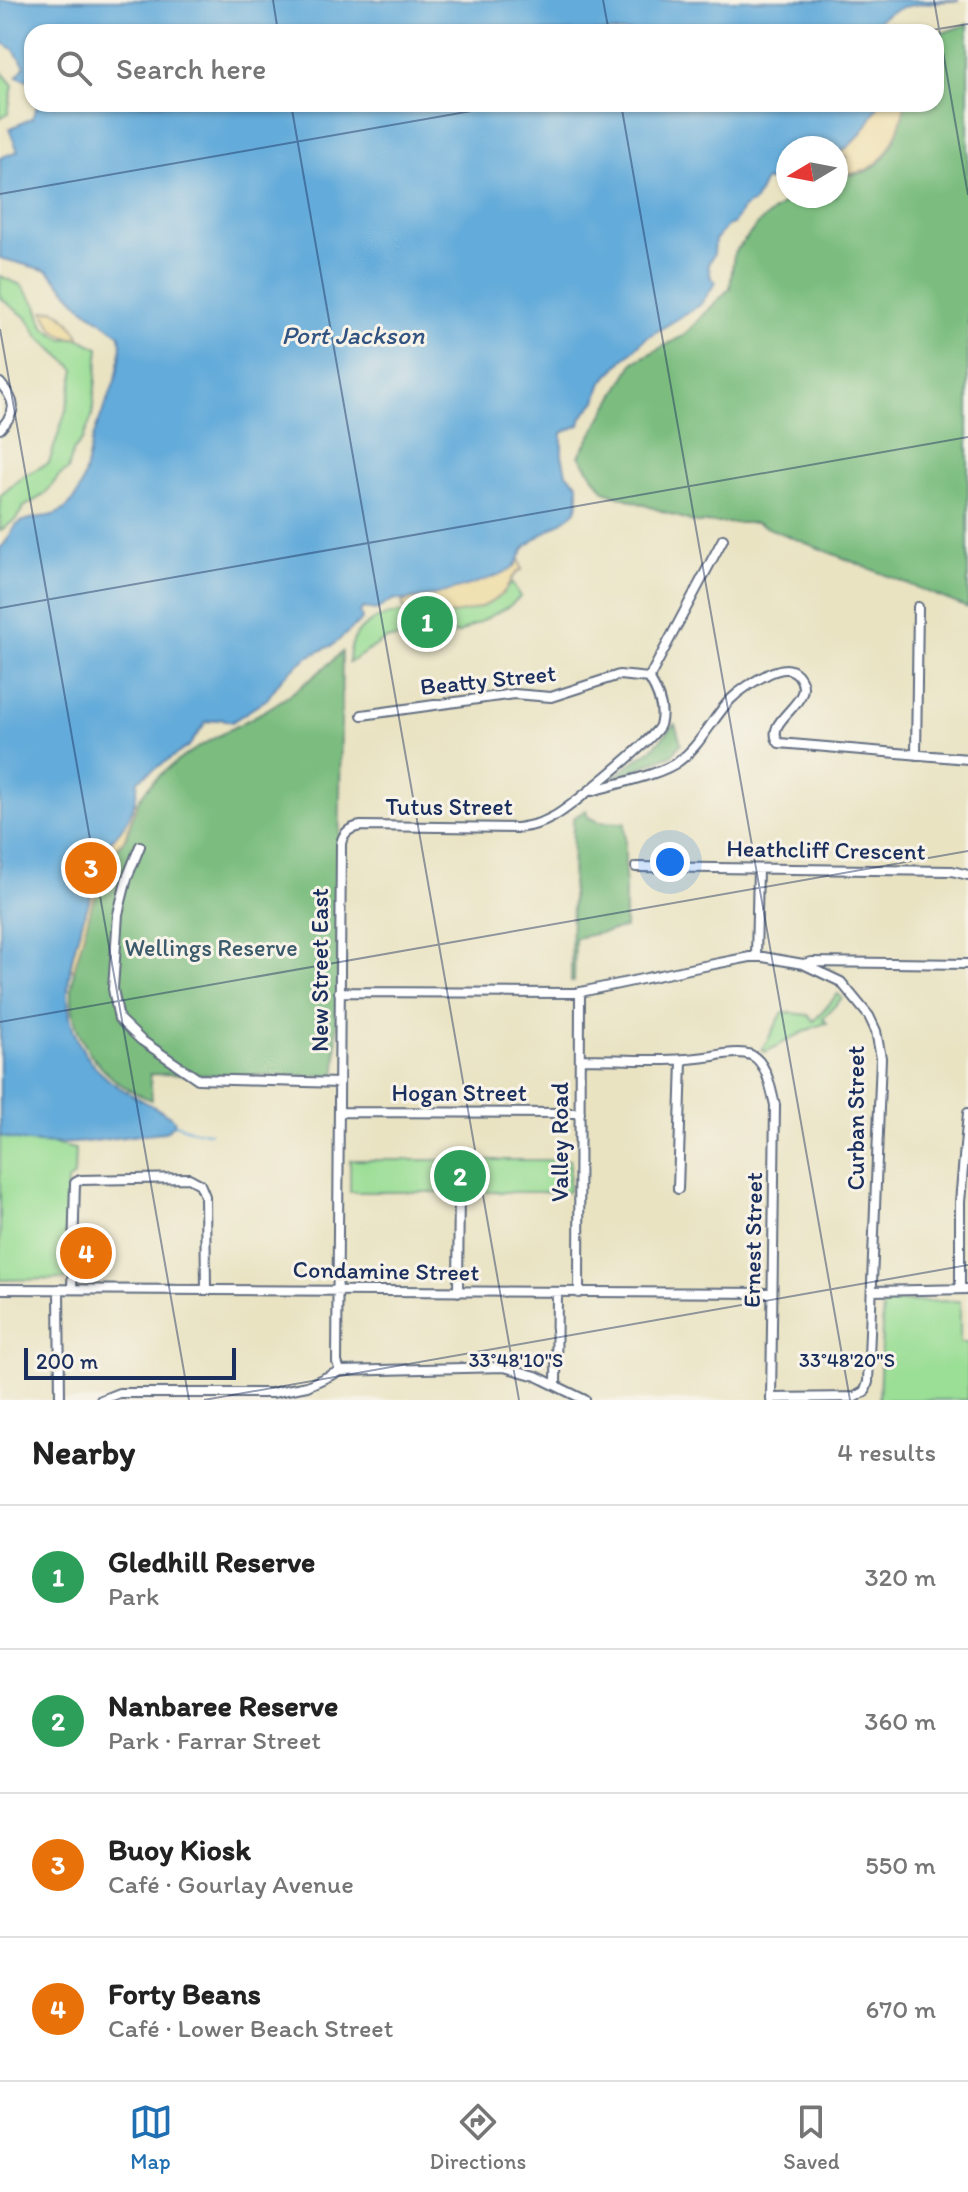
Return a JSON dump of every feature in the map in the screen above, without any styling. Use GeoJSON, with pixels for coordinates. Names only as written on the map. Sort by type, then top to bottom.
{"type":"FeatureCollection","features":[{"type":"Feature","properties":{"kind":"street"},"geometry":{"type":"LineString","coordinates":[[0,383],[14,401],[14,408],[12,417],[0,429]]}},
{"type":"Feature","properties":{"kind":"street"},"geometry":{"type":"LineString","coordinates":[[587,792],[657,733],[662,714],[649,678],[723,539]]}},
{"type":"Feature","properties":{"kind":"street"},"geometry":{"type":"LineString","coordinates":[[916,755],[918,607]]}},
{"type":"Feature","properties":{"kind":"street"},"geometry":{"type":"LineString","coordinates":[[587,792],[674,764],[689,751],[737,694],[763,677],[783,669],[795,673],[801,680],[803,690],[775,729],[779,743],[968,759]]}},
{"type":"Feature","properties":{"kind":"street","name":"Beatty Street"},"geometry":{"type":"LineString","coordinates":[[362,715],[514,694],[551,697],[619,675],[649,678]]}},
{"type":"Feature","properties":{"kind":"street","name":"Tutus Street"},"geometry":{"type":"LineString","coordinates":[[349,830],[361,826],[526,827],[550,819],[587,792]]}},
{"type":"Feature","properties":{"kind":"street","name":"New Street East"},"geometry":{"type":"LineString","coordinates":[[340,1371],[337,1362],[337,1290],[341,844],[349,830]]}},
{"type":"Feature","properties":{"kind":"street"},"geometry":{"type":"LineString","coordinates":[[140,846],[127,878],[118,914],[113,989],[119,1019],[141,1040],[198,1079],[339,1083]]}},
{"type":"Feature","properties":{"kind":"street","name":"Heathcliff Crescent"},"geometry":{"type":"LineString","coordinates":[[636,867],[945,871],[968,875]]}},
{"type":"Feature","properties":{"kind":"street"},"geometry":{"type":"LineString","coordinates":[[756,957],[758,869]]}},
{"type":"Feature","properties":{"kind":"street","name":"Curban Street"},"geometry":{"type":"LineString","coordinates":[[339,992],[580,992],[756,957],[803,964],[841,982],[869,1016],[876,1031],[881,1058],[869,1377],[865,1391],[851,1398],[771,1399]]}},
{"type":"Feature","properties":{"kind":"street"},"geometry":{"type":"LineString","coordinates":[[841,982],[850,963]]}},
{"type":"Feature","properties":{"kind":"street"},"geometry":{"type":"LineString","coordinates":[[803,964],[968,964]]}},
{"type":"Feature","properties":{"kind":"street","name":"Valley Road"},"geometry":{"type":"LineString","coordinates":[[579,1293],[580,992]]}},
{"type":"Feature","properties":{"kind":"street","name":"Ernest Street"},"geometry":{"type":"LineString","coordinates":[[682,1061],[720,1055],[751,1055],[769,1081],[776,1122],[771,1399]]}},
{"type":"Feature","properties":{"kind":"street"},"geometry":{"type":"LineString","coordinates":[[580,1059],[682,1061],[678,1189]]}},
{"type":"Feature","properties":{"kind":"street","name":"Hogan Street"},"geometry":{"type":"LineString","coordinates":[[339,1112],[580,1113]]}},
{"type":"Feature","properties":{"kind":"street"},"geometry":{"type":"LineString","coordinates":[[872,1291],[964,1289],[960,1202],[968,1113]]}},
{"type":"Feature","properties":{"kind":"street"},"geometry":{"type":"LineString","coordinates":[[72,1289],[74,1189],[80,1180],[189,1178],[200,1184],[205,1196],[206,1289]]}},
{"type":"Feature","properties":{"kind":"street"},"geometry":{"type":"LineString","coordinates":[[458,1292],[459,1187]]}},
{"type":"Feature","properties":{"kind":"street","name":"Condamine Street"},"geometry":{"type":"LineString","coordinates":[[0,1289],[772,1293]]}},
{"type":"Feature","properties":{"kind":"street"},"geometry":{"type":"LineString","coordinates":[[59,1289],[60,1400]]}},
{"type":"Feature","properties":{"kind":"street"},"geometry":{"type":"LineString","coordinates":[[556,1384],[557,1293]]}},
{"type":"Feature","properties":{"kind":"street"},"geometry":{"type":"LineString","coordinates":[[101,1400],[119,1393],[280,1392],[307,1386],[340,1371],[504,1367],[521,1370],[556,1384],[585,1400]]}},
{"type":"Feature","properties":{"kind":"green space"},"geometry":{"type":"Polygon","coordinates":[[[968,24],[968,608],[756,523],[696,523],[604,491],[579,456],[634,362],[683,336],[730,288],[734,253],[758,224],[778,208],[848,208],[848,174],[866,171],[884,157],[903,112],[944,112],[944,32],[968,24]]]}},
{"type":"Feature","properties":{"kind":"green space"},"geometry":{"type":"Polygon","coordinates":[[[0,70],[13,85],[8,113],[0,118],[0,70]]]}},
{"type":"Feature","properties":{"kind":"green space"},"geometry":{"type":"Polygon","coordinates":[[[0,276],[21,285],[37,306],[44,327],[62,339],[78,338],[99,348],[92,417],[83,439],[73,451],[68,470],[45,494],[24,507],[16,519],[0,531],[0,496],[23,476],[49,463],[67,407],[75,369],[39,337],[27,318],[0,298],[0,276]]]}},
{"type":"Feature","properties":{"kind":"green space"},"geometry":{"type":"Polygon","coordinates":[[[512,583],[520,597],[508,607],[459,633],[386,639],[349,663],[353,641],[363,627],[379,618],[398,613],[477,608],[492,601],[512,583]]]}},
{"type":"Feature","properties":{"kind":"green space","name":"Wellings Reserve"},"geometry":{"type":"Polygon","coordinates":[[[342,652],[336,1076],[150,1074],[152,1100],[135,1093],[106,1072],[94,1058],[84,1043],[73,1009],[72,990],[80,939],[111,856],[126,837],[135,808],[155,779],[198,748],[282,700],[342,652]]]}},
{"type":"Feature","properties":{"kind":"green space"},"geometry":{"type":"Polygon","coordinates":[[[675,724],[681,743],[672,755],[608,780],[652,749],[675,724]]]}},
{"type":"Feature","properties":{"kind":"green space"},"geometry":{"type":"Polygon","coordinates":[[[586,810],[588,817],[599,822],[625,823],[625,928],[575,938],[574,982],[571,982],[573,818],[586,810]]]}},
{"type":"Feature","properties":{"kind":"green space"},"geometry":{"type":"Polygon","coordinates":[[[838,994],[842,998],[823,1018],[827,1023],[765,1052],[762,1050],[783,1012],[808,1015],[814,1021],[838,994]]]}},
{"type":"Feature","properties":{"kind":"green space"},"geometry":{"type":"Polygon","coordinates":[[[0,1133],[75,1149],[74,1176],[67,1182],[67,1279],[0,1280],[0,1133]]]}},
{"type":"Feature","properties":{"kind":"green space"},"geometry":{"type":"Polygon","coordinates":[[[350,1160],[570,1160],[569,1192],[350,1192],[350,1160]]]}},
{"type":"Feature","properties":{"kind":"green space"},"geometry":{"type":"Polygon","coordinates":[[[960,1301],[960,1343],[968,1343],[968,1400],[879,1400],[883,1302],[960,1301]]]}},
{"type":"Feature","properties":{"kind":"sand"},"geometry":{"type":"Polygon","coordinates":[[[874,112],[903,112],[893,141],[878,161],[869,168],[848,173],[848,146],[858,138],[874,112]]]}},
{"type":"Feature","properties":{"kind":"sand"},"geometry":{"type":"Polygon","coordinates":[[[54,310],[69,322],[79,338],[66,337],[52,327],[44,311],[54,310]]]}},
{"type":"Feature","properties":{"kind":"sand"},"geometry":{"type":"Polygon","coordinates":[[[519,558],[522,570],[515,574],[502,594],[485,605],[465,612],[423,619],[414,611],[405,610],[402,602],[465,586],[515,567],[519,558]]]}},
{"type":"Feature","properties":{"kind":"sand"},"geometry":{"type":"Polygon","coordinates":[[[132,801],[137,803],[124,840],[112,852],[108,877],[92,904],[74,970],[69,967],[87,880],[132,801]]]}},
{"type":"Feature","properties":{"kind":"water"},"geometry":{"type":"Polygon","coordinates":[[[0,0],[959,0],[897,9],[876,24],[24,24],[24,65],[13,49],[0,41],[0,0]]]}},
{"type":"Feature","properties":{"kind":"water"},"geometry":{"type":"Polygon","coordinates":[[[24,67],[24,79],[17,76],[24,67]]]}},
{"type":"Feature","properties":{"kind":"water","name":"Port Jackson"},"geometry":{"type":"Polygon","coordinates":[[[35,112],[874,112],[848,146],[848,136],[776,136],[776,182],[765,180],[755,201],[743,208],[733,224],[727,226],[715,240],[714,254],[708,264],[711,278],[716,282],[700,305],[646,338],[602,382],[596,401],[582,417],[580,425],[562,433],[566,473],[578,484],[576,511],[531,543],[514,566],[503,573],[434,595],[394,599],[376,610],[363,608],[360,612],[362,620],[333,645],[307,657],[283,677],[267,699],[232,722],[222,719],[206,722],[189,746],[138,780],[133,807],[126,823],[108,844],[78,936],[68,997],[72,1026],[85,1054],[109,1080],[173,1118],[175,1124],[165,1132],[62,1144],[0,1136],[0,548],[18,524],[60,512],[78,494],[94,435],[117,374],[121,349],[120,335],[82,307],[48,271],[0,258],[0,158],[18,151],[9,129],[32,118],[35,112]]]}},
{"type":"Feature","properties":{"kind":"waterway"},"geometry":{"type":"LineString","coordinates":[[175,1124],[210,1132]]}},
{"type":"Feature","properties":{"kind":"place","name":"Gledhill Reserve"},"geometry":{"type":"Point","coordinates":[427,622]}},
{"type":"Feature","properties":{"kind":"place","name":"Buoy Kiosk"},"geometry":{"type":"Point","coordinates":[91,868]}},
{"type":"Feature","properties":{"kind":"place","name":"Nanbaree Reserve"},"geometry":{"type":"Point","coordinates":[460,1176]}},
{"type":"Feature","properties":{"kind":"place","name":"Forty Beans"},"geometry":{"type":"Point","coordinates":[86,1253]}}]}
